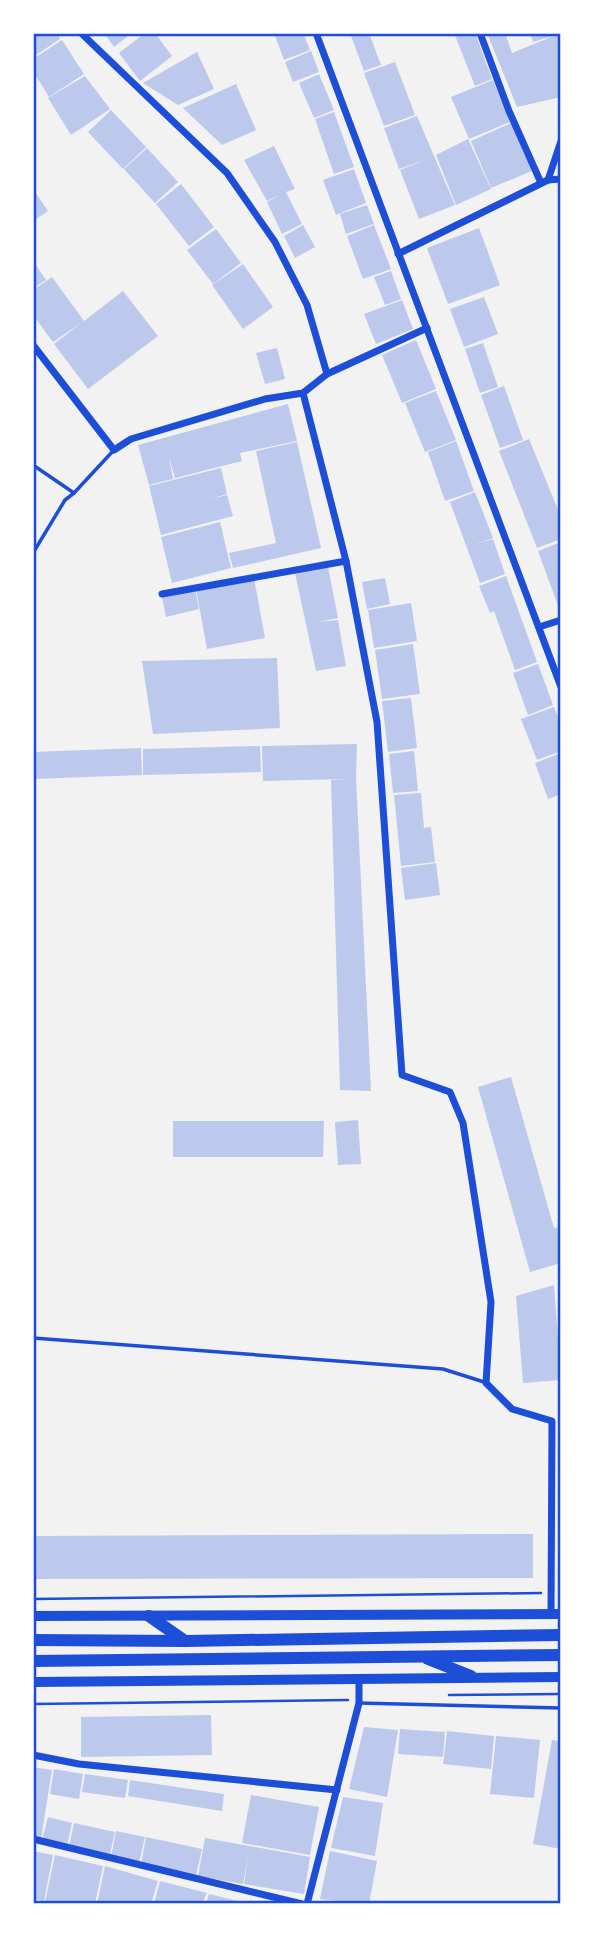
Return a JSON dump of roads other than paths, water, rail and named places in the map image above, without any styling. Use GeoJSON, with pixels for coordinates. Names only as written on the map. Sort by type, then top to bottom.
{"type":"FeatureCollection","features":[{"type":"Feature","properties":{"kind":"main road"},"geometry":{"type":"LineString","coordinates":[[149,1616],[185,1641]]}},
{"type":"Feature","properties":{"kind":"main road"},"geometry":{"type":"LineString","coordinates":[[33,1640],[185,1641],[561,1635]]}},
{"type":"Feature","properties":{"kind":"main road"},"geometry":{"type":"LineString","coordinates":[[33,1661],[561,1655]]}},
{"type":"Feature","properties":{"kind":"main road"},"geometry":{"type":"LineString","coordinates":[[421,1656],[471,1676]]}},
{"type":"Feature","properties":{"kind":"street"},"geometry":{"type":"LineString","coordinates":[[81,33],[227,173],[275,242],[307,305],[327,374]]}},
{"type":"Feature","properties":{"kind":"street"},"geometry":{"type":"LineString","coordinates":[[316,33],[561,687]]}},
{"type":"Feature","properties":{"kind":"street"},"geometry":{"type":"LineString","coordinates":[[480,33],[509,111],[545,182]]}},
{"type":"Feature","properties":{"kind":"street"},"geometry":{"type":"LineString","coordinates":[[545,182],[561,141]]}},
{"type":"Feature","properties":{"kind":"street"},"geometry":{"type":"LineString","coordinates":[[398,254],[545,182],[561,179]]}},
{"type":"Feature","properties":{"kind":"street"},"geometry":{"type":"LineString","coordinates":[[33,345],[114,450],[131,439],[265,399],[303,393],[327,374],[427,328]]}},
{"type":"Feature","properties":{"kind":"street"},"geometry":{"type":"LineString","coordinates":[[33,1616],[556,1614],[550,1594],[552,1421],[512,1409],[486,1382],[491,1302],[463,1123],[450,1092],[402,1075],[377,722],[346,561],[303,393]]}},
{"type":"Feature","properties":{"kind":"street"},"geometry":{"type":"LineString","coordinates":[[162,594],[346,561]]}},
{"type":"Feature","properties":{"kind":"street"},"geometry":{"type":"LineString","coordinates":[[539,627],[561,620]]}},
{"type":"Feature","properties":{"kind":"street"},"geometry":{"type":"LineString","coordinates":[[33,1682],[561,1677]]}},
{"type":"Feature","properties":{"kind":"street"},"geometry":{"type":"LineString","coordinates":[[307,1904],[337,1790],[359,1680]]}},
{"type":"Feature","properties":{"kind":"street"},"geometry":{"type":"LineString","coordinates":[[33,1755],[79,1764],[337,1790]]}},
{"type":"Feature","properties":{"kind":"street"},"geometry":{"type":"LineString","coordinates":[[33,1839],[302,1904]]}},
{"type":"Feature","properties":{"kind":"lane"},"geometry":{"type":"LineString","coordinates":[[33,553],[65,500],[114,450]]}},
{"type":"Feature","properties":{"kind":"lane"},"geometry":{"type":"LineString","coordinates":[[33,465],[74,493]]}},
{"type":"Feature","properties":{"kind":"lane"},"geometry":{"type":"LineString","coordinates":[[33,1338],[443,1369],[486,1382]]}},
{"type":"Feature","properties":{"kind":"lane"},"geometry":{"type":"LineString","coordinates":[[355,1702],[561,1708]]}}]}
